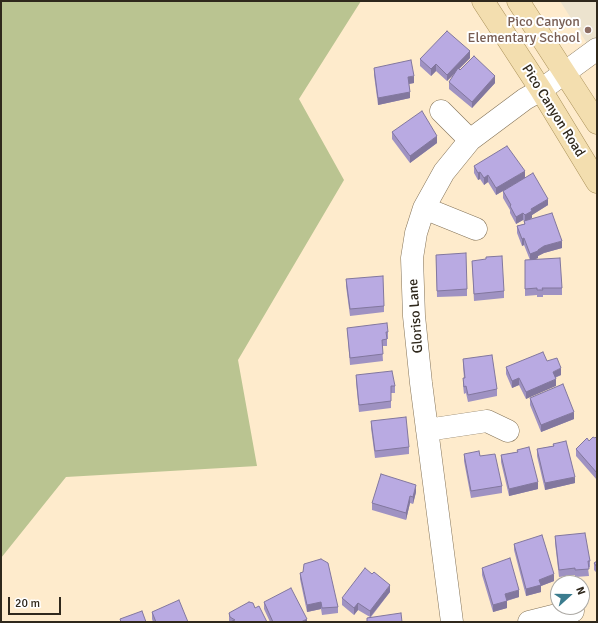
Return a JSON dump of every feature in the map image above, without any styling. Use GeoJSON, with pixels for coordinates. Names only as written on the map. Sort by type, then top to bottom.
{"type":"FeatureCollection","features":[{"type":"Feature","properties":{"kind":"main road","name":"Pico Canyon Road"},"geometry":{"type":"LineString","coordinates":[[483,1],[541,90],[597,182]]}},
{"type":"Feature","properties":{"kind":"main road"},"geometry":{"type":"LineString","coordinates":[[518,1],[597,123]]}},
{"type":"Feature","properties":{"kind":"street","name":"Gloriso Lane"},"geometry":{"type":"LineString","coordinates":[[452,622],[414,316],[412,258],[416,233],[424,208],[444,172],[456,155],[470,140],[524,99],[541,90],[597,49]]}},
{"type":"Feature","properties":{"kind":"street"},"geometry":{"type":"LineString","coordinates":[[441,111],[470,140]]}},
{"type":"Feature","properties":{"kind":"street"},"geometry":{"type":"LineString","coordinates":[[424,208],[476,230]]}},
{"type":"Feature","properties":{"kind":"street"},"geometry":{"type":"LineString","coordinates":[[427,430],[487,422],[508,431]]}},
{"type":"Feature","properties":{"kind":"street"},"geometry":{"type":"LineString","coordinates":[[529,622],[557,615]]}},
{"type":"Feature","properties":{"kind":"shaded area","name":"Pico Canyon Elementary School"},"geometry":{"type":"Polygon","coordinates":[[[560,1],[597,1],[597,59],[560,1]]]}},
{"type":"Feature","properties":{"kind":"green space"},"geometry":{"type":"Polygon","coordinates":[[[1,1],[361,1],[299,99],[344,180],[238,360],[257,466],[66,477],[1,558],[1,1]]]}},
{"type":"Feature","properties":{"kind":"building"},"geometry":{"type":"Polygon","coordinates":[[[447,31],[470,51],[447,75],[436,64],[431,69],[420,59],[447,31]]]}},
{"type":"Feature","properties":{"kind":"building"},"geometry":{"type":"Polygon","coordinates":[[[474,56],[495,76],[472,102],[449,82],[458,68],[460,70],[474,56]]]}},
{"type":"Feature","properties":{"kind":"building"},"geometry":{"type":"Polygon","coordinates":[[[411,60],[414,76],[408,77],[410,92],[378,98],[374,68],[411,60]]]}},
{"type":"Feature","properties":{"kind":"building"},"geometry":{"type":"Polygon","coordinates":[[[422,111],[437,136],[410,156],[392,132],[422,111]]]}},
{"type":"Feature","properties":{"kind":"building"},"geometry":{"type":"Polygon","coordinates":[[[507,146],[525,171],[496,188],[488,175],[484,178],[480,172],[478,173],[474,166],[507,146]]]}},
{"type":"Feature","properties":{"kind":"building"},"geometry":{"type":"Polygon","coordinates":[[[533,173],[548,199],[531,209],[532,211],[525,215],[523,213],[516,217],[503,191],[533,173]]]}},
{"type":"Feature","properties":{"kind":"building"},"geometry":{"type":"Polygon","coordinates":[[[552,213],[562,241],[544,246],[538,251],[530,254],[524,238],[522,239],[517,226],[525,224],[524,221],[552,213]]]}},
{"type":"Feature","properties":{"kind":"building"},"geometry":{"type":"Polygon","coordinates":[[[466,253],[467,289],[437,291],[436,255],[466,253]]]}},
{"type":"Feature","properties":{"kind":"building"},"geometry":{"type":"Polygon","coordinates":[[[502,256],[504,291],[474,294],[472,261],[486,259],[486,257],[502,256]]]}},
{"type":"Feature","properties":{"kind":"building"},"geometry":{"type":"Polygon","coordinates":[[[560,258],[562,288],[542,288],[543,290],[537,290],[537,288],[525,289],[525,260],[560,258]]]}},
{"type":"Feature","properties":{"kind":"building"},"geometry":{"type":"Polygon","coordinates":[[[383,276],[384,306],[350,309],[346,279],[383,276]]]}},
{"type":"Feature","properties":{"kind":"building"},"geometry":{"type":"Polygon","coordinates":[[[387,323],[387,339],[382,340],[383,354],[350,358],[347,328],[387,323]]]}},
{"type":"Feature","properties":{"kind":"building"},"geometry":{"type":"Polygon","coordinates":[[[543,352],[547,361],[557,358],[561,368],[553,372],[556,379],[526,392],[519,378],[512,381],[506,367],[543,352]]]}},
{"type":"Feature","properties":{"kind":"building"},"geometry":{"type":"Polygon","coordinates":[[[492,355],[497,389],[468,395],[466,386],[464,387],[463,378],[465,378],[463,359],[492,355]]]}},
{"type":"Feature","properties":{"kind":"building"},"geometry":{"type":"Polygon","coordinates":[[[392,371],[395,386],[391,386],[391,401],[359,405],[356,375],[392,371]]]}},
{"type":"Feature","properties":{"kind":"building"},"geometry":{"type":"Polygon","coordinates":[[[563,384],[574,412],[541,425],[530,398],[563,384]]]}},
{"type":"Feature","properties":{"kind":"building"},"geometry":{"type":"Polygon","coordinates":[[[406,417],[409,447],[375,451],[371,421],[406,417]]]}},
{"type":"Feature","properties":{"kind":"building"},"geometry":{"type":"Polygon","coordinates":[[[597,436],[597,473],[576,449],[587,438],[589,441],[593,437],[595,438],[597,436]]]}},
{"type":"Feature","properties":{"kind":"building"},"geometry":{"type":"Polygon","coordinates":[[[566,441],[575,477],[545,483],[537,449],[554,446],[553,444],[566,441]]]}},
{"type":"Feature","properties":{"kind":"building"},"geometry":{"type":"Polygon","coordinates":[[[529,447],[538,482],[509,489],[501,455],[518,452],[517,450],[529,447]]]}},
{"type":"Feature","properties":{"kind":"building"},"geometry":{"type":"Polygon","coordinates":[[[479,451],[480,456],[495,454],[502,486],[471,491],[464,454],[479,451]]]}},
{"type":"Feature","properties":{"kind":"building"},"geometry":{"type":"Polygon","coordinates":[[[381,474],[416,485],[413,497],[410,496],[406,513],[372,503],[381,474]]]}},
{"type":"Feature","properties":{"kind":"building"},"geometry":{"type":"Polygon","coordinates":[[[585,533],[590,561],[588,561],[589,569],[575,570],[575,568],[559,570],[555,536],[585,533]]]}},
{"type":"Feature","properties":{"kind":"building"},"geometry":{"type":"Polygon","coordinates":[[[542,535],[554,574],[539,580],[541,585],[526,589],[514,544],[542,535]]]}},
{"type":"Feature","properties":{"kind":"building"},"geometry":{"type":"Polygon","coordinates":[[[510,558],[519,590],[505,594],[507,601],[493,605],[482,568],[510,558]]]}},
{"type":"Feature","properties":{"kind":"building"},"geometry":{"type":"Polygon","coordinates":[[[321,559],[328,563],[338,607],[322,608],[321,602],[307,605],[300,573],[303,572],[304,564],[321,559]]]}},
{"type":"Feature","properties":{"kind":"building"},"geometry":{"type":"Polygon","coordinates":[[[365,568],[372,574],[374,572],[390,585],[370,611],[358,603],[354,608],[342,598],[365,568]]]}},
{"type":"Feature","properties":{"kind":"building"},"geometry":{"type":"Polygon","coordinates":[[[291,588],[307,619],[301,622],[273,622],[264,602],[291,588]]]}},
{"type":"Feature","properties":{"kind":"building"},"geometry":{"type":"Polygon","coordinates":[[[179,600],[188,622],[156,622],[152,612],[179,600]]]}},
{"type":"Feature","properties":{"kind":"building"},"geometry":{"type":"Polygon","coordinates":[[[249,602],[253,603],[255,608],[259,606],[267,622],[232,621],[235,620],[230,617],[229,613],[249,602]]]}},
{"type":"Feature","properties":{"kind":"building"},"geometry":{"type":"Polygon","coordinates":[[[142,611],[146,622],[121,622],[120,619],[142,611]]]}},
{"type":"Feature","properties":{"kind":"building"},"geometry":{"type":"Polygon","coordinates":[[[401,613],[402,622],[367,622],[367,618],[401,613]]]}},
{"type":"Feature","properties":{"kind":"place","name":"Pico Canyon Elementary School"},"geometry":{"type":"Point","coordinates":[588,30]}}]}
